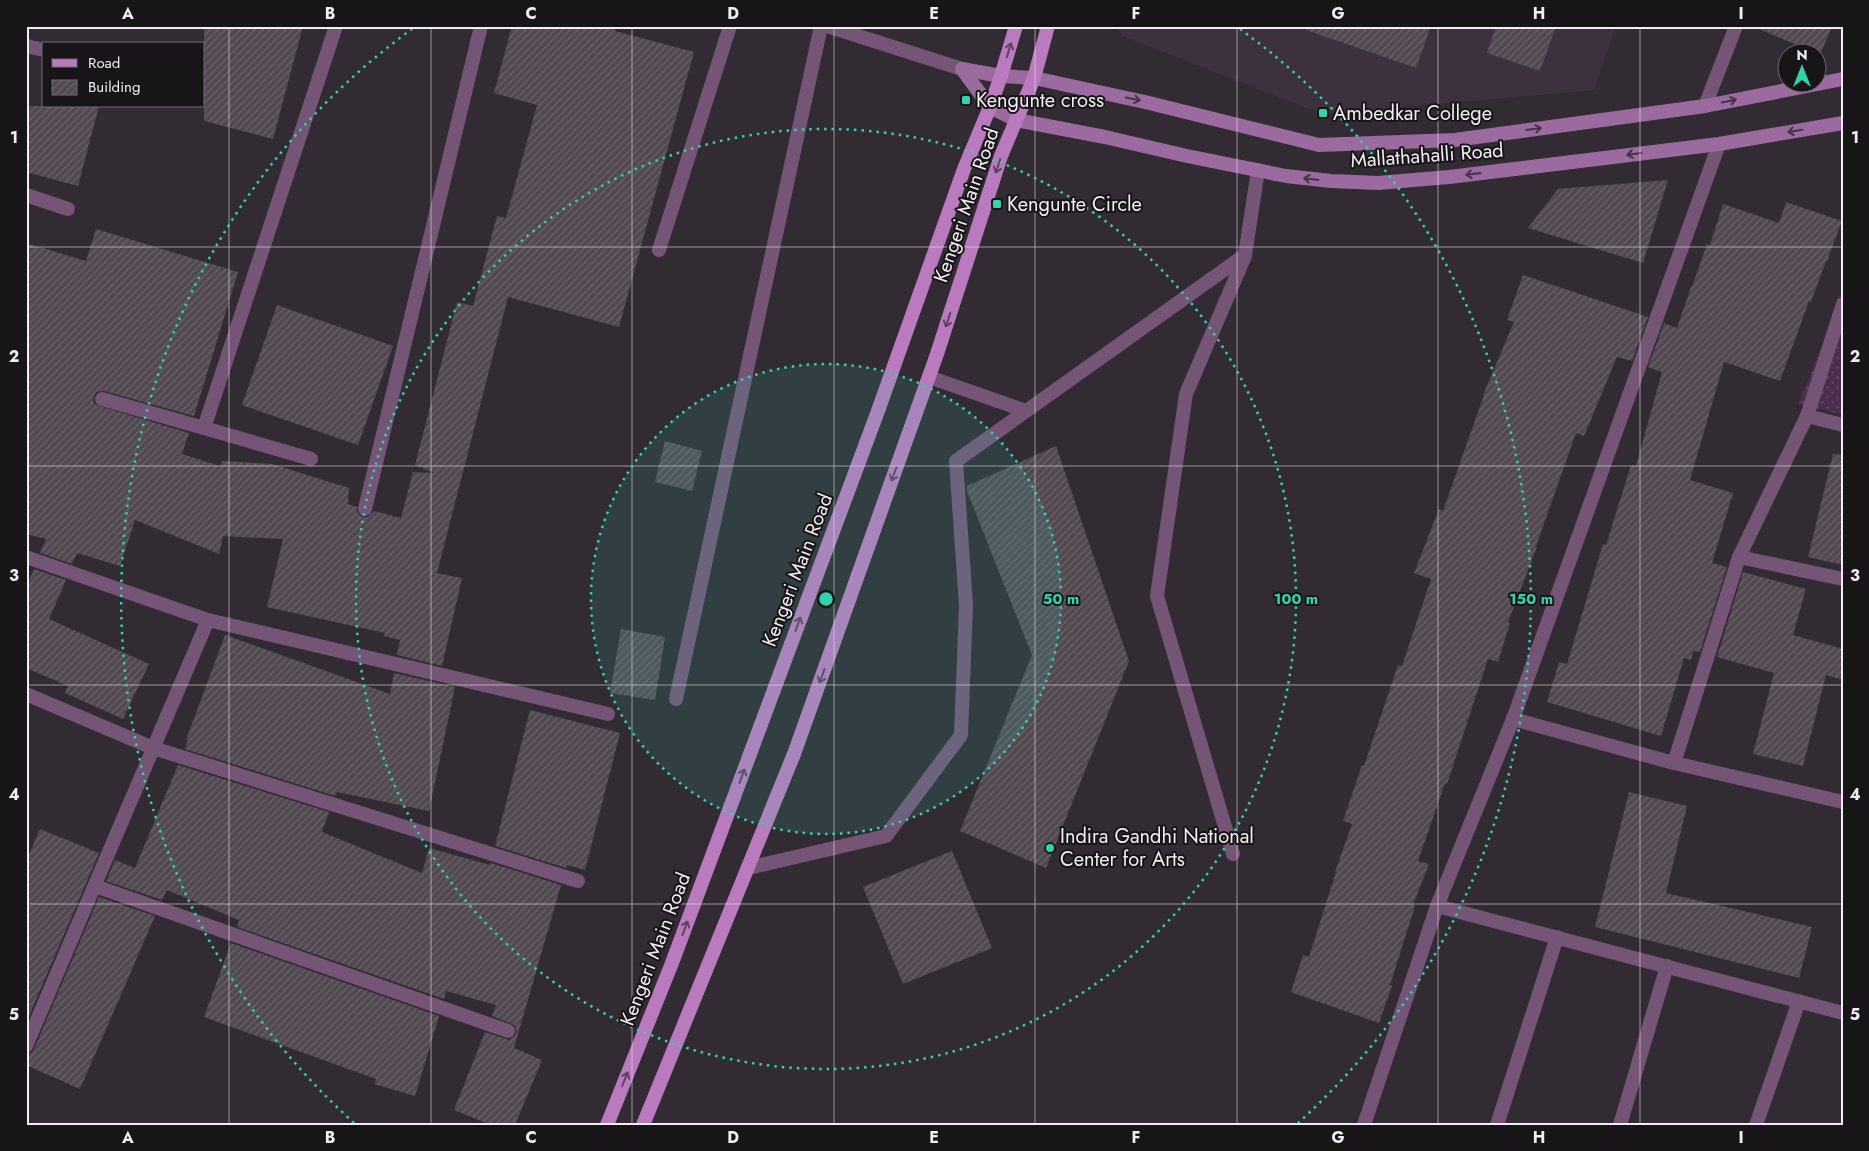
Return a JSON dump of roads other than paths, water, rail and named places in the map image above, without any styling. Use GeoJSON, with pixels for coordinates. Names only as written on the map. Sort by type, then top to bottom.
{"type":"FeatureCollection","features":[{"type":"Feature","properties":{"kind":"main road","name":"Kengeri Main Road"},"geometry":{"type":"LineString","coordinates":[[607,1125],[676,954],[878,410],[964,169],[990,107],[1016,26]]}},
{"type":"Feature","properties":{"kind":"main road","name":"Kengeri Main Road"},"geometry":{"type":"LineString","coordinates":[[643,1125],[794,754],[929,377],[1001,156],[1034,78],[1048,26]]}},
{"type":"Feature","properties":{"kind":"main road","name":"Mallathahalli Road"},"geometry":{"type":"LineString","coordinates":[[962,69],[1001,76],[1034,78],[1145,102],[1319,145],[1455,140],[1705,106],[1843,79]]}},
{"type":"Feature","properties":{"kind":"main road"},"geometry":{"type":"LineString","coordinates":[[962,69],[990,107]]}},
{"type":"Feature","properties":{"kind":"main road","name":"Mallathahalli Road"},"geometry":{"type":"LineString","coordinates":[[990,107],[1016,120],[1286,176],[1331,181],[1378,183],[1449,177],[1719,144],[1843,123]]}},
{"type":"Feature","properties":{"kind":"street"},"geometry":{"type":"LineString","coordinates":[[204,428],[336,26]]}},
{"type":"Feature","properties":{"kind":"street"},"geometry":{"type":"LineString","coordinates":[[365,509],[481,26]]}},
{"type":"Feature","properties":{"kind":"street"},"geometry":{"type":"LineString","coordinates":[[659,250],[730,26]]}},
{"type":"Feature","properties":{"kind":"street"},"geometry":{"type":"LineString","coordinates":[[676,699],[822,26]]}},
{"type":"Feature","properties":{"kind":"street"},"geometry":{"type":"LineString","coordinates":[[827,26],[962,69]]}},
{"type":"Feature","properties":{"kind":"street"},"geometry":{"type":"LineString","coordinates":[[1705,106],[1736,26]]}},
{"type":"Feature","properties":{"kind":"street"},"geometry":{"type":"LineString","coordinates":[[26,46],[42,50]]}},
{"type":"Feature","properties":{"kind":"street"},"geometry":{"type":"LineString","coordinates":[[1364,1125],[1437,906],[1513,719],[1719,144]]}},
{"type":"Feature","properties":{"kind":"street"},"geometry":{"type":"LineString","coordinates":[[1233,854],[1157,596],[1186,394],[1245,255],[1258,170]]}},
{"type":"Feature","properties":{"kind":"street"},"geometry":{"type":"LineString","coordinates":[[26,195],[68,209]]}},
{"type":"Feature","properties":{"kind":"street"},"geometry":{"type":"LineString","coordinates":[[748,868],[886,836],[961,735],[966,605],[956,461],[1245,255]]}},
{"type":"Feature","properties":{"kind":"street"},"geometry":{"type":"LineString","coordinates":[[1674,762],[1739,557],[1807,416],[1842,309]]}},
{"type":"Feature","properties":{"kind":"street"},"geometry":{"type":"LineString","coordinates":[[929,377],[1026,411]]}},
{"type":"Feature","properties":{"kind":"street"},"geometry":{"type":"LineString","coordinates":[[102,399],[311,459]]}},
{"type":"Feature","properties":{"kind":"street"},"geometry":{"type":"LineString","coordinates":[[1807,416],[1843,425]]}},
{"type":"Feature","properties":{"kind":"street"},"geometry":{"type":"LineString","coordinates":[[26,557],[208,620],[608,714]]}},
{"type":"Feature","properties":{"kind":"street"},"geometry":{"type":"LineString","coordinates":[[1739,557],[1843,579]]}},
{"type":"Feature","properties":{"kind":"street"},"geometry":{"type":"LineString","coordinates":[[26,1046],[208,620]]}},
{"type":"Feature","properties":{"kind":"street"},"geometry":{"type":"LineString","coordinates":[[26,694],[153,748],[578,881]]}},
{"type":"Feature","properties":{"kind":"street"},"geometry":{"type":"LineString","coordinates":[[1513,719],[1674,762],[1843,802]]}},
{"type":"Feature","properties":{"kind":"street"},"geometry":{"type":"LineString","coordinates":[[95,886],[508,1031]]}},
{"type":"Feature","properties":{"kind":"street"},"geometry":{"type":"LineString","coordinates":[[1437,906],[1843,1013]]}},
{"type":"Feature","properties":{"kind":"street"},"geometry":{"type":"LineString","coordinates":[[1497,1125],[1557,937]]}},
{"type":"Feature","properties":{"kind":"street"},"geometry":{"type":"LineString","coordinates":[[1620,1125],[1667,966]]}},
{"type":"Feature","properties":{"kind":"street"},"geometry":{"type":"LineString","coordinates":[[1756,1125],[1799,1001]]}},
{"type":"Feature","properties":{"kind":"place","name":"Kengunte cross"},"geometry":{"type":"Point","coordinates":[966,100]}},
{"type":"Feature","properties":{"kind":"place","name":"Ambedkar College"},"geometry":{"type":"Point","coordinates":[1323,113]}},
{"type":"Feature","properties":{"kind":"place","name":"Kengunte Circle"},"geometry":{"type":"Point","coordinates":[997,204]}},
{"type":"Feature","properties":{"kind":"place","name":"Indira Gandhi National Center for Arts"},"geometry":{"type":"Point","coordinates":[1050,848]}}]}
